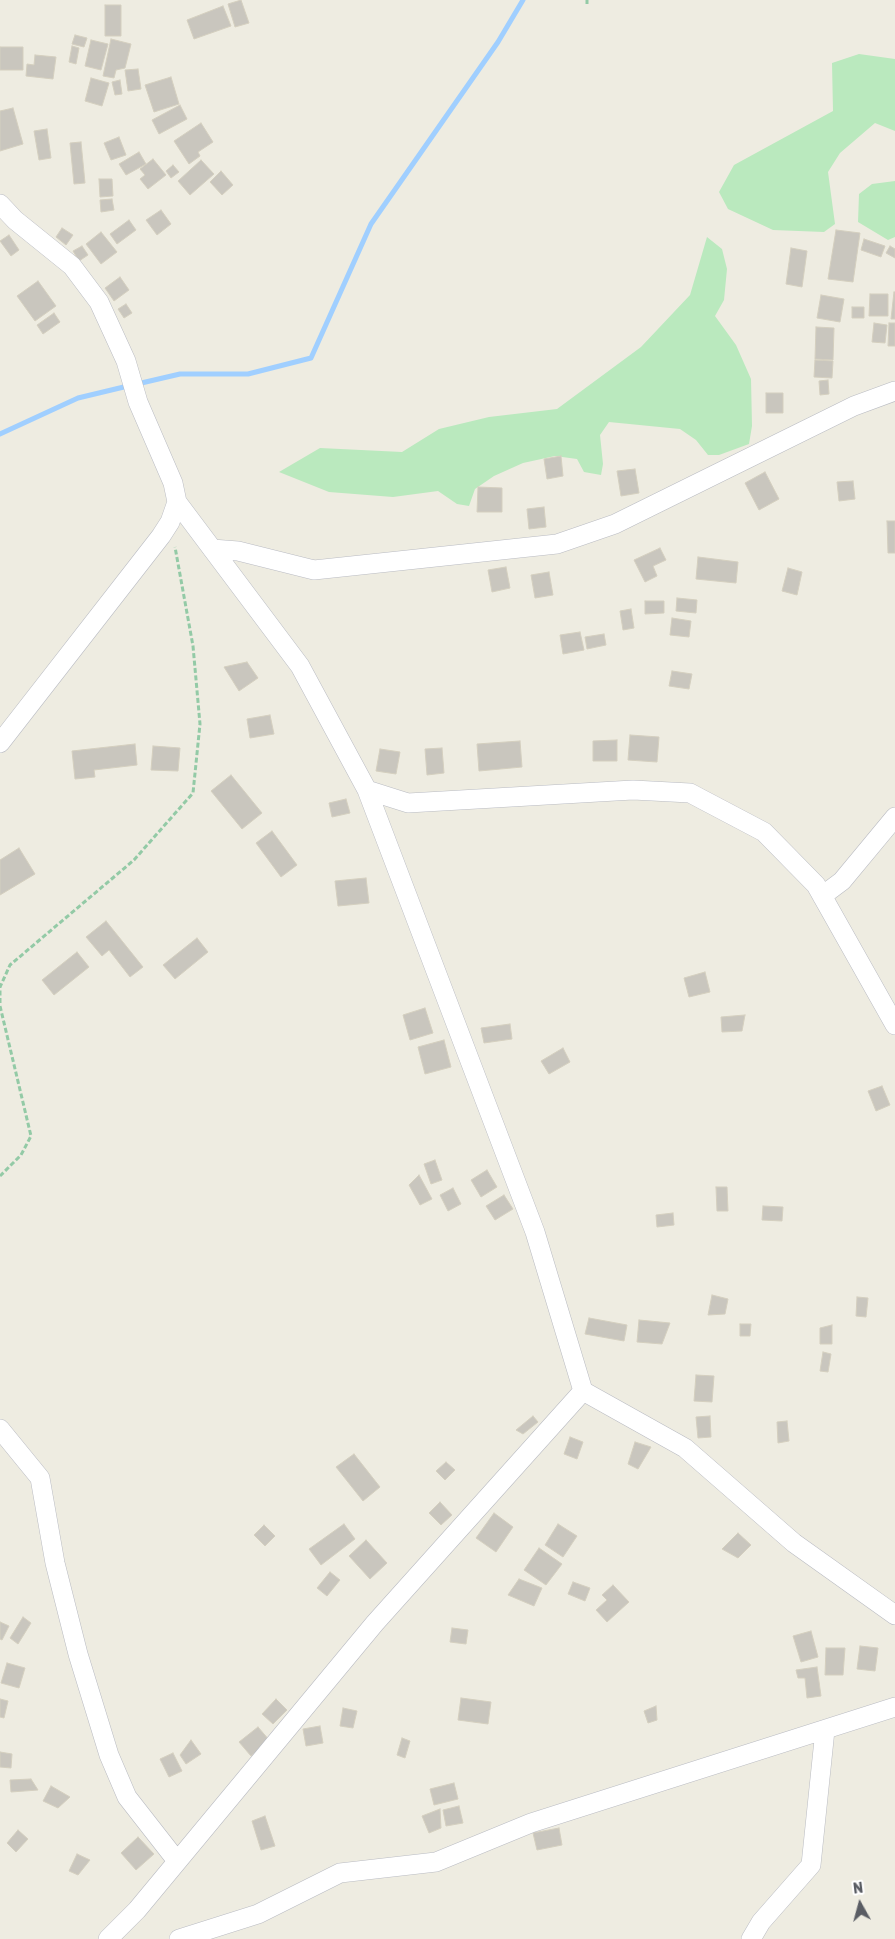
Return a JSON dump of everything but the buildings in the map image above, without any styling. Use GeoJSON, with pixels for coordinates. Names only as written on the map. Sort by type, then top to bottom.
{"type":"FeatureCollection","features":[{"type":"Feature","properties":{"kind":"street"},"geometry":{"type":"LineString","coordinates":[[0,204],[15,220],[72,266],[99,302],[126,361],[138,402],[173,483],[177,502],[300,666],[367,790],[536,1232],[583,1391],[685,1448],[794,1543],[895,1614]]}},
{"type":"Feature","properties":{"kind":"street"},"geometry":{"type":"LineString","coordinates":[[212,549],[238,552],[314,570],[557,544],[615,524],[854,406],[895,391]]}},
{"type":"Feature","properties":{"kind":"street"},"geometry":{"type":"LineString","coordinates":[[0,743],[161,536],[170,522],[177,502]]}},
{"type":"Feature","properties":{"kind":"street"},"geometry":{"type":"LineString","coordinates":[[367,790],[408,803],[633,790],[690,794],[764,832],[816,885],[895,1025]]}},
{"type":"Feature","properties":{"kind":"street"},"geometry":{"type":"LineString","coordinates":[[822,896],[842,881],[895,817]]}},
{"type":"Feature","properties":{"kind":"street"},"geometry":{"type":"LineString","coordinates":[[108,1939],[137,1910],[375,1623],[583,1391]]}},
{"type":"Feature","properties":{"kind":"street"},"geometry":{"type":"LineString","coordinates":[[0,1429],[40,1478],[55,1563],[78,1654],[109,1755],[127,1797],[177,1861]]}},
{"type":"Feature","properties":{"kind":"street"},"geometry":{"type":"LineString","coordinates":[[179,1939],[258,1914],[340,1873],[436,1862],[530,1823],[895,1707]]}},
{"type":"Feature","properties":{"kind":"street"},"geometry":{"type":"LineString","coordinates":[[751,1939],[761,1922],[811,1865],[825,1730]]}},
{"type":"Feature","properties":{"kind":"path"},"geometry":{"type":"LineString","coordinates":[[0,1176],[22,1155],[31,1136],[0,1004],[0,987],[10,965],[134,860],[193,793],[200,724],[193,646],[170,522]]}},
{"type":"Feature","properties":{"kind":"green space"},"geometry":{"type":"Polygon","coordinates":[[[859,54],[895,59],[895,131],[875,123],[840,153],[828,172],[835,224],[824,232],[773,230],[728,209],[719,192],[734,165],[833,111],[832,63],[859,54]]]}},
{"type":"Feature","properties":{"kind":"green space"},"geometry":{"type":"Polygon","coordinates":[[[895,181],[895,237],[888,240],[858,222],[859,194],[872,184],[895,181]]]}},
{"type":"Feature","properties":{"kind":"green space"},"geometry":{"type":"Polygon","coordinates":[[[707,237],[722,249],[727,269],[724,300],[715,316],[736,345],[751,379],[752,426],[749,444],[719,455],[708,455],[696,440],[680,429],[609,422],[600,435],[603,464],[601,475],[584,472],[577,459],[555,456],[523,463],[494,476],[475,489],[469,506],[457,504],[438,491],[393,497],[329,492],[279,472],[320,448],[402,452],[439,429],[489,417],[557,409],[641,347],[690,295],[707,237]]]}},
{"type":"Feature","properties":{"kind":"waterway"},"geometry":{"type":"LineString","coordinates":[[137,384],[180,374],[248,374],[311,358],[371,224],[498,42],[523,0]]}},
{"type":"Feature","properties":{"kind":"waterway"},"geometry":{"type":"LineString","coordinates":[[0,434],[78,398],[128,386]]}}]}
